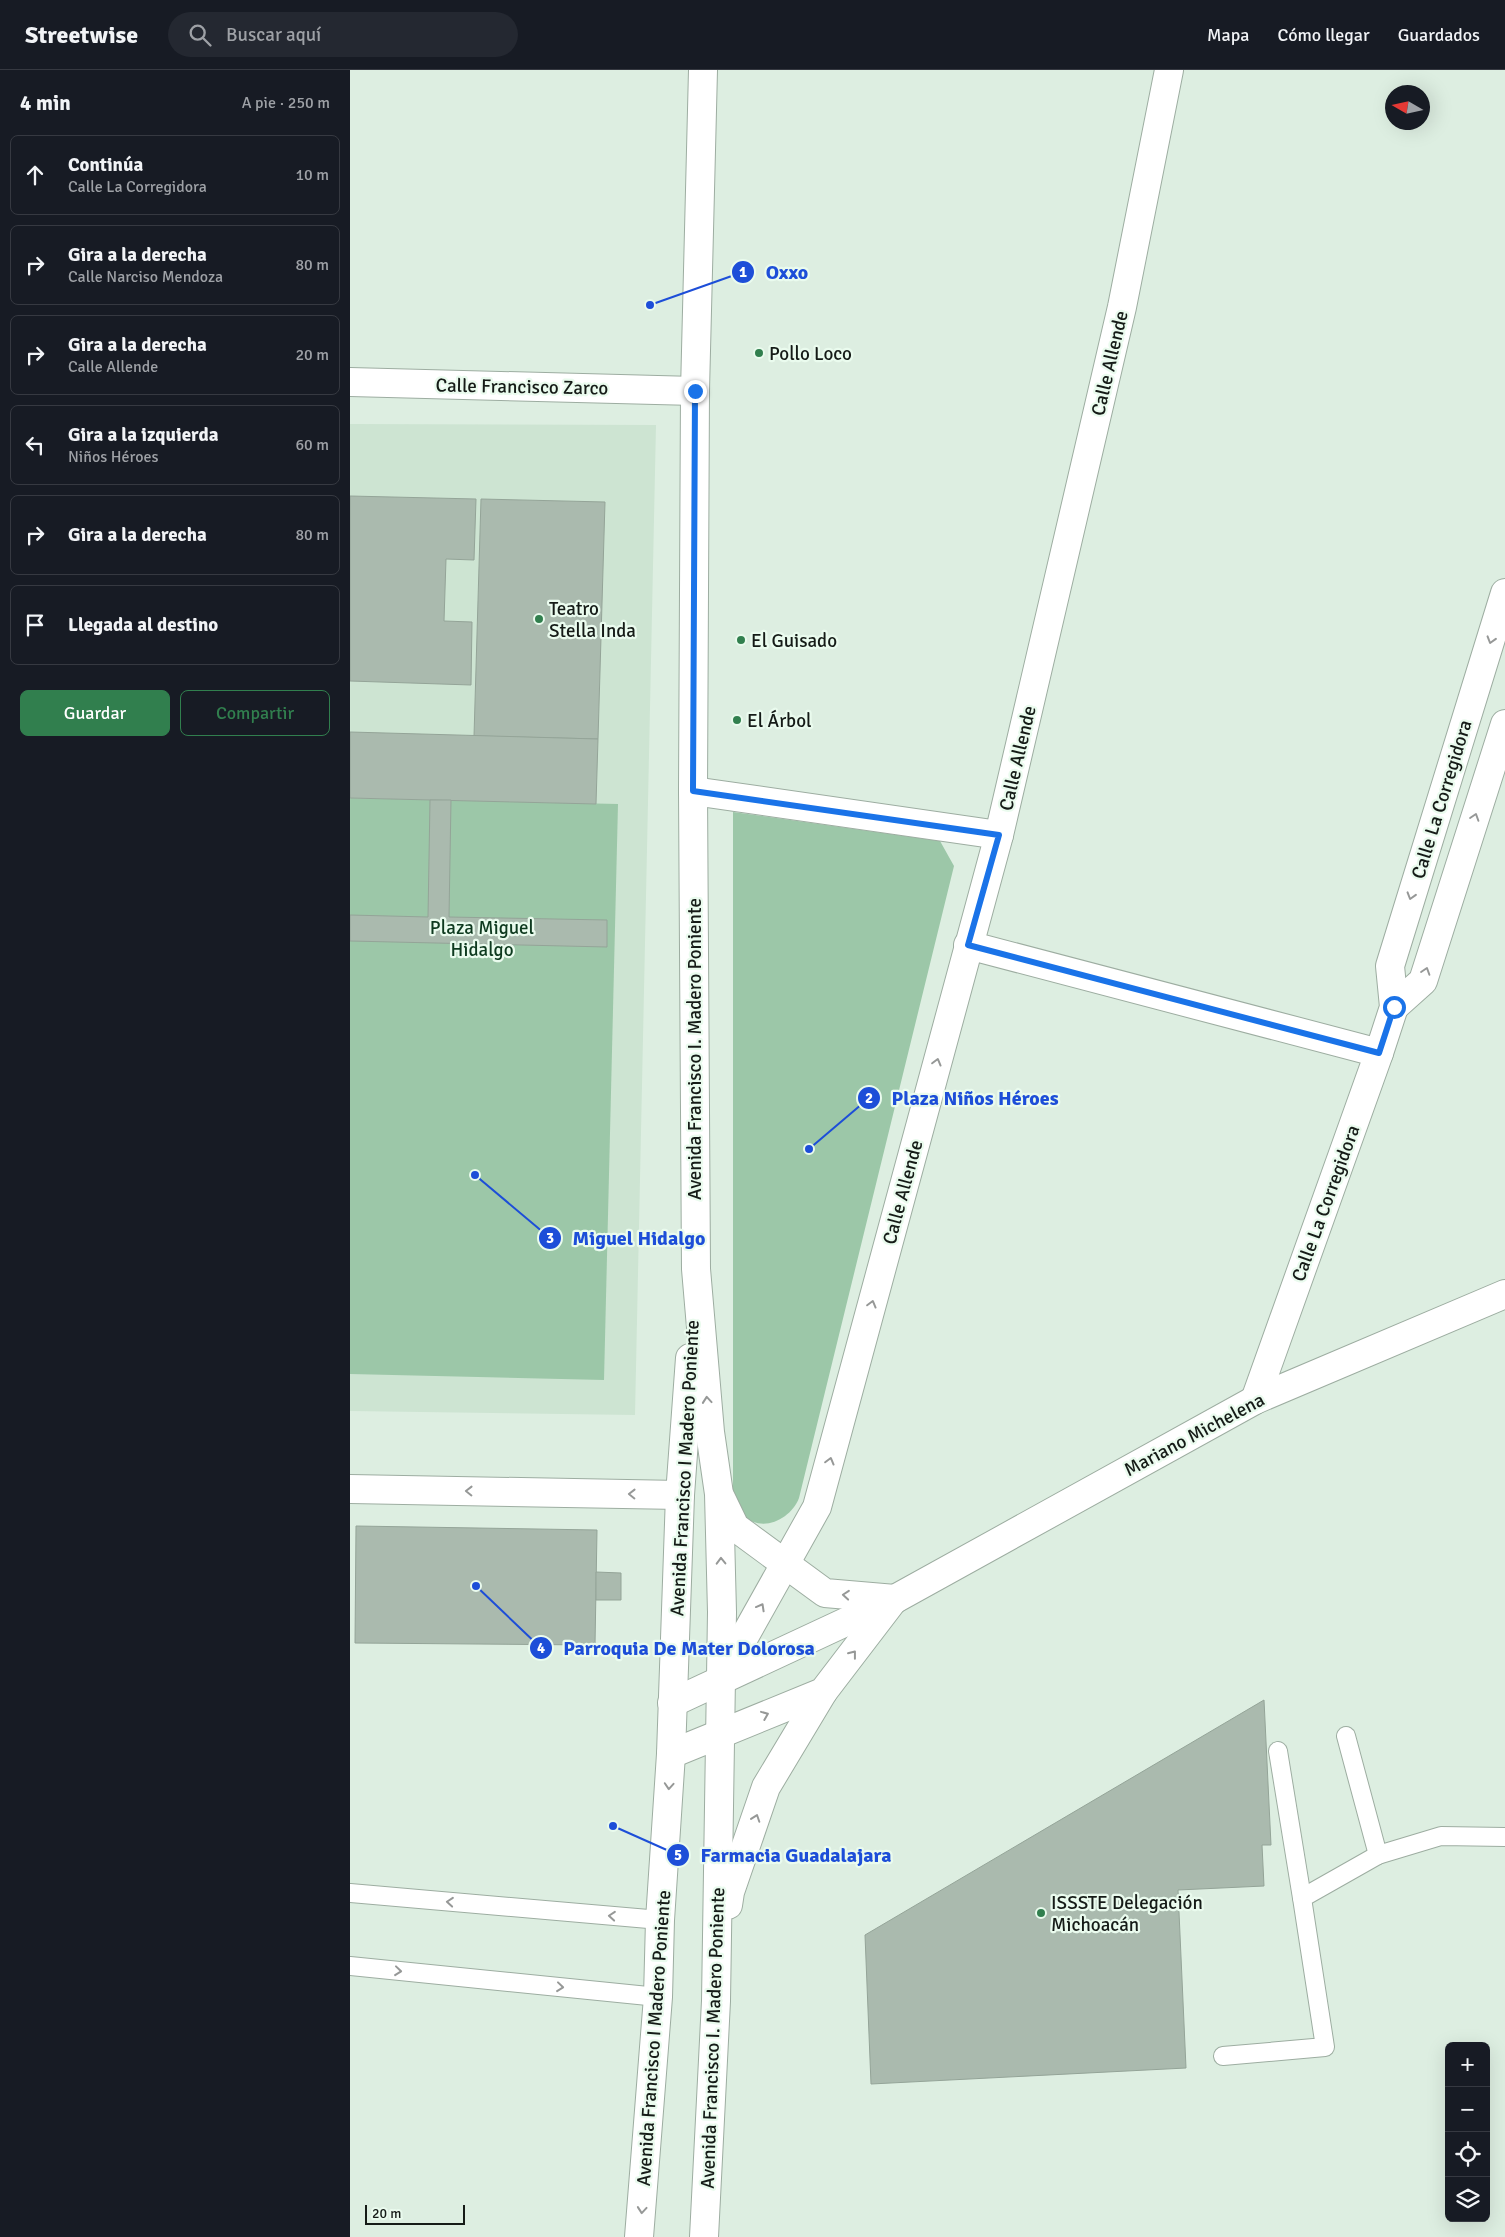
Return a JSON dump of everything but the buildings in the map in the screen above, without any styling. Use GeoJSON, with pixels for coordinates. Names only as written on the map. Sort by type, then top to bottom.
{"type":"FeatureCollection","features":[{"type":"Feature","properties":{"kind":"street","name":"Avenida Francisco I. Madero Poniente"},"geometry":{"type":"LineString","coordinates":[[703,70],[695,391],[693,791],[696,1269],[710,1432],[719,1494],[722,1612],[716,2001],[704,2237]]}},
{"type":"Feature","properties":{"kind":"street","name":"Calle Allende"},"geometry":{"type":"LineString","coordinates":[[720,1680],[817,1506],[999,835],[1122,307],[1169,70]]}},
{"type":"Feature","properties":{"kind":"street","name":"Calle Francisco Zarco"},"geometry":{"type":"LineString","coordinates":[[350,382],[695,391]]}},
{"type":"Feature","properties":{"kind":"street","name":"Calle La Corregidora"},"geometry":{"type":"LineString","coordinates":[[1255,1400],[1394,1007],[1390,966],[1505,594]]}},
{"type":"Feature","properties":{"kind":"street","name":"Calle La Corregidora"},"geometry":{"type":"LineString","coordinates":[[1394,1007],[1423,981],[1505,724]]}},
{"type":"Feature","properties":{"kind":"street"},"geometry":{"type":"LineString","coordinates":[[693,791],[999,835]]}},
{"type":"Feature","properties":{"kind":"street"},"geometry":{"type":"LineString","coordinates":[[968,945],[1379,1053]]}},
{"type":"Feature","properties":{"kind":"street","name":"Avenida Francisco I Madero Poniente"},"geometry":{"type":"LineString","coordinates":[[640,2237],[658,1997],[660,1920],[671,1754],[680,1495],[696,1269]]}},
{"type":"Feature","properties":{"kind":"street","name":"Mariano Michelena"},"geometry":{"type":"LineString","coordinates":[[672,1702],[895,1599],[1255,1400],[1505,1294]]}},
{"type":"Feature","properties":{"kind":"street"},"geometry":{"type":"LineString","coordinates":[[350,1489],[680,1495]]}},
{"type":"Feature","properties":{"kind":"street"},"geometry":{"type":"LineString","coordinates":[[719,1494],[735,1527],[824,1593],[895,1599]]}},
{"type":"Feature","properties":{"kind":"street","name":"Mariano Michelena"},"geometry":{"type":"LineString","coordinates":[[716,2001],[730,1892],[766,1787],[823,1692],[895,1599]]}},
{"type":"Feature","properties":{"kind":"street"},"geometry":{"type":"LineString","coordinates":[[671,1754],[823,1692]]}},
{"type":"Feature","properties":{"kind":"lane"},"geometry":{"type":"LineString","coordinates":[[1346,1736],[1378,1855]]}},
{"type":"Feature","properties":{"kind":"lane"},"geometry":{"type":"LineString","coordinates":[[1223,2056],[1326,2047],[1278,1751]]}},
{"type":"Feature","properties":{"kind":"lane"},"geometry":{"type":"LineString","coordinates":[[1302,1898],[1378,1855],[1441,1836],[1505,1837]]}},
{"type":"Feature","properties":{"kind":"lane"},"geometry":{"type":"LineString","coordinates":[[350,1893],[660,1920]]}},
{"type":"Feature","properties":{"kind":"lane"},"geometry":{"type":"LineString","coordinates":[[350,1966],[658,1997]]}},
{"type":"Feature","properties":{"kind":"shaded area"},"geometry":{"type":"Polygon","coordinates":[[[350,424],[656,425],[635,1415],[350,1411],[350,424]]]}},
{"type":"Feature","properties":{"kind":"green space","name":"Plaza Miguel Hidalgo"},"geometry":{"type":"Polygon","coordinates":[[[350,798],[618,804],[604,1380],[350,1374],[350,798]]]}},
{"type":"Feature","properties":{"kind":"green space"},"geometry":{"type":"Polygon","coordinates":[[[733,812],[940,841],[954,866],[799,1498],[795,1506],[783,1518],[767,1524],[751,1521],[743,1515],[733,1497],[733,812]]]}},
{"type":"Feature","properties":{"kind":"place","name":"Oxxo"},"geometry":{"type":"Point","coordinates":[650,305]}},
{"type":"Feature","properties":{"kind":"place","name":"Pollo Loco"},"geometry":{"type":"Point","coordinates":[759,353]}},
{"type":"Feature","properties":{"kind":"place","name":"Teatro Stella Inda"},"geometry":{"type":"Point","coordinates":[539,619]}},
{"type":"Feature","properties":{"kind":"place","name":"El Guisado"},"geometry":{"type":"Point","coordinates":[741,640]}},
{"type":"Feature","properties":{"kind":"place","name":"El Árbol"},"geometry":{"type":"Point","coordinates":[737,720]}},
{"type":"Feature","properties":{"kind":"place","name":"Plaza Niños Héroes"},"geometry":{"type":"Point","coordinates":[809,1149]}},
{"type":"Feature","properties":{"kind":"place","name":"Miguel Hidalgo"},"geometry":{"type":"Point","coordinates":[475,1175]}},
{"type":"Feature","properties":{"kind":"place","name":"Parroquia De Mater Dolorosa"},"geometry":{"type":"Point","coordinates":[476,1586]}},
{"type":"Feature","properties":{"kind":"place","name":"Farmacia Guadalajara"},"geometry":{"type":"Point","coordinates":[613,1826]}},
{"type":"Feature","properties":{"kind":"place","name":"ISSSTE Delegación Michoacán"},"geometry":{"type":"Point","coordinates":[1041,1913]}},
{"type":"Feature","properties":{"kind":"route"},"geometry":{"type":"LineString","coordinates":[[695,391],[693,791],[999,835],[968,945],[1379,1053],[1394,1007]]}}]}
